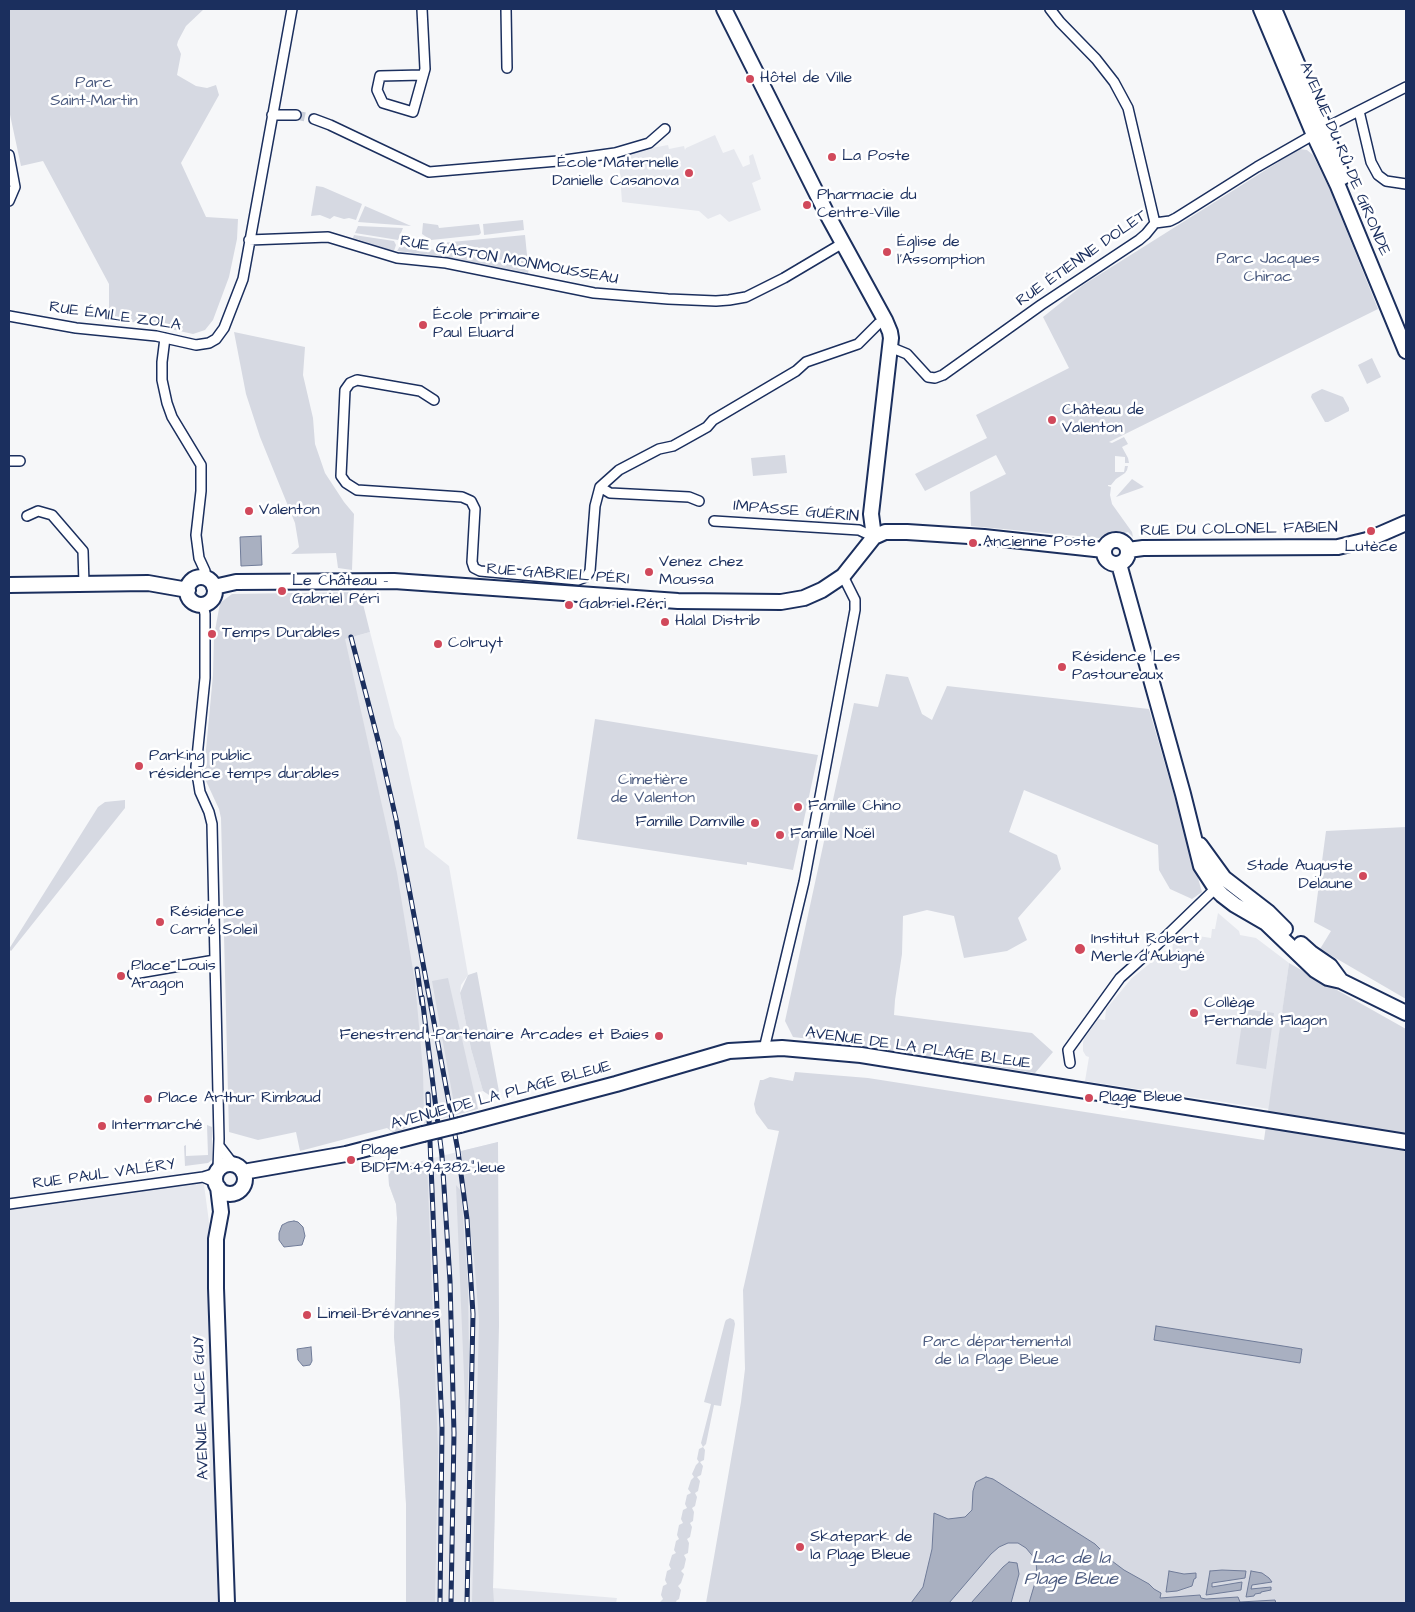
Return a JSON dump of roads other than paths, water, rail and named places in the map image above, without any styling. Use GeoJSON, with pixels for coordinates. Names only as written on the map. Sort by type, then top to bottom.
{"type":"FeatureCollection","features":[{"type":"Feature","properties":{"kind":"street"},"geometry":{"type":"LineString","coordinates":[[249,240],[292,9]]}},
{"type":"Feature","properties":{"kind":"street"},"geometry":{"type":"LineString","coordinates":[[422,9],[425,69],[413,112],[384,103],[377,90],[380,76],[423,75]]}},
{"type":"Feature","properties":{"kind":"street"},"geometry":{"type":"LineString","coordinates":[[506,9],[507,68]]}},
{"type":"Feature","properties":{"kind":"street"},"geometry":{"type":"LineString","coordinates":[[1050,9],[1096,59],[1114,82],[1128,108],[1156,223]]}},
{"type":"Feature","properties":{"kind":"street","name":"AVENUE DU RÛ DE GIRONDE"},"geometry":{"type":"LineString","coordinates":[[1261,9],[1319,132],[1406,335]]}},
{"type":"Feature","properties":{"kind":"street","name":"AVENUE DU RÛ DE GIRONDE"},"geometry":{"type":"LineString","coordinates":[[1274,9],[1338,186],[1406,351]]}},
{"type":"Feature","properties":{"kind":"street"},"geometry":{"type":"LineString","coordinates":[[728,10],[843,243],[885,320],[891,338],[872,491],[871,514],[874,537],[885,532],[907,532],[1104,550]]}},
{"type":"Feature","properties":{"kind":"street","name":"RUE ÉTIENNE DOLET"},"geometry":{"type":"LineString","coordinates":[[890,347],[907,354],[928,377],[935,378],[943,375],[1041,305],[1139,240],[1156,223],[1176,218],[1257,167],[1319,132],[1406,87]]}},
{"type":"Feature","properties":{"kind":"street"},"geometry":{"type":"LineString","coordinates":[[1359,111],[1371,162],[1378,175],[1386,181],[1406,184]]}},
{"type":"Feature","properties":{"kind":"street"},"geometry":{"type":"LineString","coordinates":[[272,115],[296,115]]}},
{"type":"Feature","properties":{"kind":"street"},"geometry":{"type":"LineString","coordinates":[[314,119],[429,172],[558,161],[615,153],[648,143],[665,129]]}},
{"type":"Feature","properties":{"kind":"street"},"geometry":{"type":"LineString","coordinates":[[9,155],[15,186],[9,200]]}},
{"type":"Feature","properties":{"kind":"street","name":"RUE GASTON MONMOUSSEAU"},"geometry":{"type":"LineString","coordinates":[[249,240],[328,237],[397,258],[446,263],[594,293],[668,299],[729,300],[746,296],[784,278],[843,243]]}},
{"type":"Feature","properties":{"kind":"street","name":"RUE ÉMILE ZOLA"},"geometry":{"type":"LineString","coordinates":[[9,316],[76,328],[166,338],[196,346],[209,343],[216,339],[224,328],[243,279],[249,240]]}},
{"type":"Feature","properties":{"kind":"street"},"geometry":{"type":"LineString","coordinates":[[434,400],[420,391],[357,380],[350,383],[345,390],[341,476],[346,483],[357,490],[462,497],[471,501],[475,509],[472,562],[474,568],[480,571],[578,580],[586,577],[590,571],[595,506],[600,488],[619,470],[659,449],[673,446],[707,427],[713,420],[796,371],[806,362],[858,344],[878,324],[885,320]]}},
{"type":"Feature","properties":{"kind":"street"},"geometry":{"type":"LineString","coordinates":[[166,338],[162,362],[162,380],[172,417],[201,465],[202,491],[196,536],[199,558],[215,592],[212,600],[203,605],[190,599],[189,585],[196,579],[210,583]]}},
{"type":"Feature","properties":{"kind":"street"},"geometry":{"type":"LineString","coordinates":[[9,461],[20,461]]}},
{"type":"Feature","properties":{"kind":"street"},"geometry":{"type":"LineString","coordinates":[[600,488],[610,493],[689,497],[699,501]]}},
{"type":"Feature","properties":{"kind":"street"},"geometry":{"type":"LineString","coordinates":[[27,516],[38,511],[52,515],[58,522],[83,552],[84,584]]}},
{"type":"Feature","properties":{"kind":"street","name":"IMPASSE GUÉRIN"},"geometry":{"type":"LineString","coordinates":[[714,521],[859,530],[874,537]]}},
{"type":"Feature","properties":{"kind":"street","name":"RUE DU COLONEL FABIEN"},"geometry":{"type":"LineString","coordinates":[[1128,550],[1143,548],[1338,547],[1367,540],[1406,523]]}},
{"type":"Feature","properties":{"kind":"street","name":"RUE GABRIEL PÉRI"},"geometry":{"type":"LineString","coordinates":[[210,583],[342,580],[403,582],[678,602],[781,602],[804,598],[822,590],[843,576],[874,537]]}},
{"type":"Feature","properties":{"kind":"street"},"geometry":{"type":"LineString","coordinates":[[1116,540],[1124,543],[1128,550],[1126,559],[1119,564],[1111,564],[1105,558],[1104,550],[1108,543],[1116,540]]}},
{"type":"Feature","properties":{"kind":"street"},"geometry":{"type":"LineString","coordinates":[[1119,564],[1201,866],[1220,884],[1235,905],[1266,923],[1315,970],[1328,978],[1342,981],[1406,1013]]}},
{"type":"Feature","properties":{"kind":"street"},"geometry":{"type":"LineString","coordinates":[[529,591],[530,576]]}},
{"type":"Feature","properties":{"kind":"street"},"geometry":{"type":"LineString","coordinates":[[764,1049],[804,882],[854,610],[855,600],[843,576]]}},
{"type":"Feature","properties":{"kind":"street"},"geometry":{"type":"LineString","coordinates":[[9,585],[148,583],[188,590]]}},
{"type":"Feature","properties":{"kind":"street"},"geometry":{"type":"LineString","coordinates":[[203,605],[205,614],[205,678],[196,767],[200,792],[212,824],[220,1147],[214,1178],[224,1192],[233,1193],[241,1188],[240,1172],[220,1147]]}},
{"type":"Feature","properties":{"kind":"street"},"geometry":{"type":"LineString","coordinates":[[1070,1063],[1068,1050],[1120,978],[1220,884]]}},
{"type":"Feature","properties":{"kind":"street"},"geometry":{"type":"LineString","coordinates":[[133,974],[215,960]]}},
{"type":"Feature","properties":{"kind":"street","name":"AVENUE DE LA PLAGE BLEUE"},"geometry":{"type":"LineString","coordinates":[[240,1172],[346,1154],[616,1084],[729,1051],[782,1048],[861,1055],[1406,1142]]}},
{"type":"Feature","properties":{"kind":"street"},"geometry":{"type":"LineString","coordinates":[[214,1178],[225,1165],[240,1172]]}},
{"type":"Feature","properties":{"kind":"street","name":"RUE PAUL VALÉRY"},"geometry":{"type":"LineString","coordinates":[[9,1204],[214,1178]]}},
{"type":"Feature","properties":{"kind":"street","name":"AVENUE ALICE GUY"},"geometry":{"type":"LineString","coordinates":[[214,1178],[221,1212]]}},
{"type":"Feature","properties":{"kind":"street","name":"AVENUE ALICE GUY"},"geometry":{"type":"LineString","coordinates":[[227,1603],[216,1239],[221,1212],[233,1193]]}},
{"type":"Feature","properties":{"kind":"water"},"geometry":{"type":"Polygon","coordinates":[[[261,536],[262,565],[241,566],[240,537],[261,536]]]}},
{"type":"Feature","properties":{"kind":"water"},"geometry":{"type":"Polygon","coordinates":[[[294,1221],[303,1227],[305,1236],[302,1245],[284,1247],[279,1240],[282,1225],[294,1221]]]}},
{"type":"Feature","properties":{"kind":"water"},"geometry":{"type":"Polygon","coordinates":[[[1156,1326],[1302,1349],[1300,1363],[1154,1340],[1156,1326]]]}},
{"type":"Feature","properties":{"kind":"water"},"geometry":{"type":"Polygon","coordinates":[[[311,1347],[312,1361],[310,1365],[303,1366],[298,1360],[297,1349],[311,1347]]]}},
{"type":"Feature","properties":{"kind":"water","name":"Lac de la Plage Bleue"},"geometry":{"type":"Polygon","coordinates":[[[986,1477],[993,1479],[1095,1544],[1124,1570],[1161,1593],[1160,1598],[1200,1595],[1201,1598],[1206,1599],[1238,1597],[1240,1602],[1275,1600],[1276,1603],[1029,1603],[1037,1576],[1036,1560],[1026,1548],[1018,1543],[1008,1543],[999,1547],[991,1554],[949,1603],[911,1603],[923,1587],[932,1549],[934,1513],[948,1519],[965,1517],[972,1510],[973,1491],[976,1482],[986,1477]]]}},
{"type":"Feature","properties":{"kind":"water"},"geometry":{"type":"Polygon","coordinates":[[[1009,1562],[1017,1563],[1019,1574],[1011,1603],[971,1603],[1003,1567],[1009,1562]]]}},
{"type":"Feature","properties":{"kind":"water"},"geometry":{"type":"Polygon","coordinates":[[[1169,1571],[1184,1574],[1196,1573],[1196,1578],[1192,1586],[1166,1592],[1169,1571]]]}},
{"type":"Feature","properties":{"kind":"water"},"geometry":{"type":"Polygon","coordinates":[[[1210,1571],[1246,1571],[1245,1578],[1212,1583],[1212,1587],[1242,1582],[1241,1590],[1206,1595],[1210,1571]]]}},
{"type":"Feature","properties":{"kind":"water"},"geometry":{"type":"Polygon","coordinates":[[[1251,1571],[1262,1573],[1272,1582],[1252,1585],[1251,1589],[1271,1587],[1271,1590],[1246,1597],[1251,1571]]]}},
{"type":"Feature","properties":{"kind":"tunnel"},"geometry":{"type":"LineString","coordinates":[[296,115],[314,119]]}},
{"type":"Feature","properties":{"kind":"railway"},"geometry":{"type":"LineString","coordinates":[[351,637],[396,819],[458,1151],[467,1219],[473,1314],[467,1603]]}},
{"type":"Feature","properties":{"kind":"railway"},"geometry":{"type":"LineString","coordinates":[[417,969],[422,1004]]}},
{"type":"Feature","properties":{"kind":"railway"},"geometry":{"type":"LineString","coordinates":[[422,997],[442,1156],[450,1281],[454,1433],[451,1603]]}},
{"type":"Feature","properties":{"kind":"railway"},"geometry":{"type":"LineString","coordinates":[[428,1094],[442,1428],[440,1603]]}},
{"type":"Feature","properties":{"kind":"place","name":"Hôtel de Ville"},"geometry":{"type":"Point","coordinates":[750,79]}},
{"type":"Feature","properties":{"kind":"place","name":"La Poste"},"geometry":{"type":"Point","coordinates":[832,157]}},
{"type":"Feature","properties":{"kind":"place","name":"École Maternelle Danielle Casanova"},"geometry":{"type":"Point","coordinates":[689,173]}},
{"type":"Feature","properties":{"kind":"place","name":"Pharmacie du Centre-Ville"},"geometry":{"type":"Point","coordinates":[807,205]}},
{"type":"Feature","properties":{"kind":"place","name":"Église de l'Assomption"},"geometry":{"type":"Point","coordinates":[887,252]}},
{"type":"Feature","properties":{"kind":"place","name":"École primaire Paul Eluard"},"geometry":{"type":"Point","coordinates":[423,325]}},
{"type":"Feature","properties":{"kind":"place","name":"Château de Valenton"},"geometry":{"type":"Point","coordinates":[1052,420]}},
{"type":"Feature","properties":{"kind":"place","name":"Valenton"},"geometry":{"type":"Point","coordinates":[249,511]}},
{"type":"Feature","properties":{"kind":"place","name":"Lutèce"},"geometry":{"type":"Point","coordinates":[1371,531]}},
{"type":"Feature","properties":{"kind":"place","name":"Ancienne Poste"},"geometry":{"type":"Point","coordinates":[973,543]}},
{"type":"Feature","properties":{"kind":"place","name":"Venez chez Moussa"},"geometry":{"type":"Point","coordinates":[649,572]}},
{"type":"Feature","properties":{"kind":"place","name":"Le Château - Gabriel Péri"},"geometry":{"type":"Point","coordinates":[282,591]}},
{"type":"Feature","properties":{"kind":"place","name":"Gabriel Péri"},"geometry":{"type":"Point","coordinates":[569,605]}},
{"type":"Feature","properties":{"kind":"place","name":"Halal Distrib"},"geometry":{"type":"Point","coordinates":[665,622]}},
{"type":"Feature","properties":{"kind":"place","name":"Temps Durables"},"geometry":{"type":"Point","coordinates":[212,634]}},
{"type":"Feature","properties":{"kind":"place","name":"Colruyt"},"geometry":{"type":"Point","coordinates":[438,644]}},
{"type":"Feature","properties":{"kind":"place","name":"Résidence Les Pastoureaux"},"geometry":{"type":"Point","coordinates":[1062,667]}},
{"type":"Feature","properties":{"kind":"place","name":"Parking public résidence temps durables"},"geometry":{"type":"Point","coordinates":[139,766]}},
{"type":"Feature","properties":{"kind":"place","name":"Famille Chino"},"geometry":{"type":"Point","coordinates":[798,807]}},
{"type":"Feature","properties":{"kind":"place","name":"Famille Damville"},"geometry":{"type":"Point","coordinates":[755,823]}},
{"type":"Feature","properties":{"kind":"place","name":"Famille Noël"},"geometry":{"type":"Point","coordinates":[780,835]}},
{"type":"Feature","properties":{"kind":"place","name":"Stade Auguste Delaune"},"geometry":{"type":"Point","coordinates":[1363,876]}},
{"type":"Feature","properties":{"kind":"place","name":"Résidence Carré Soleil"},"geometry":{"type":"Point","coordinates":[160,922]}},
{"type":"Feature","properties":{"kind":"place","name":"Institut Robert Merle d'Aubigné"},"geometry":{"type":"Point","coordinates":[1080,949]}},
{"type":"Feature","properties":{"kind":"place","name":"Place Louis Aragon"},"geometry":{"type":"Point","coordinates":[121,976]}},
{"type":"Feature","properties":{"kind":"place","name":"Collège Fernande Flagon"},"geometry":{"type":"Point","coordinates":[1194,1013]}},
{"type":"Feature","properties":{"kind":"place","name":"Fenestrend -Partenaire Arcades et Baies"},"geometry":{"type":"Point","coordinates":[659,1036]}},
{"type":"Feature","properties":{"kind":"place","name":"Plage Bleue"},"geometry":{"type":"Point","coordinates":[1089,1098]}},
{"type":"Feature","properties":{"kind":"place","name":"Place Arthur Rimbaud"},"geometry":{"type":"Point","coordinates":[148,1099]}},
{"type":"Feature","properties":{"kind":"place","name":"Intermarché"},"geometry":{"type":"Point","coordinates":[102,1126]}},
{"type":"Feature","properties":{"kind":"place","name":"Plage BIDFM:494382\",leue"},"geometry":{"type":"Point","coordinates":[351,1160]}},
{"type":"Feature","properties":{"kind":"place","name":"Limeil-Brévannes"},"geometry":{"type":"Point","coordinates":[307,1315]}},
{"type":"Feature","properties":{"kind":"place","name":"Skatepark de la Plage Bleue"},"geometry":{"type":"Point","coordinates":[800,1547]}},
{"type":"Feature","properties":{"kind":"park label","name":"Parc Saint-Martin"},"geometry":{"type":"Point","coordinates":[94,93]}},
{"type":"Feature","properties":{"kind":"park label","name":"Parc Jacques Chirac"},"geometry":{"type":"Point","coordinates":[1268,269]}},
{"type":"Feature","properties":{"kind":"park label","name":"Cimetière de Valenton"},"geometry":{"type":"Point","coordinates":[653,790]}},
{"type":"Feature","properties":{"kind":"park label","name":"Parc départemental de la Plage Bleue"},"geometry":{"type":"Point","coordinates":[997,1352]}}]}
